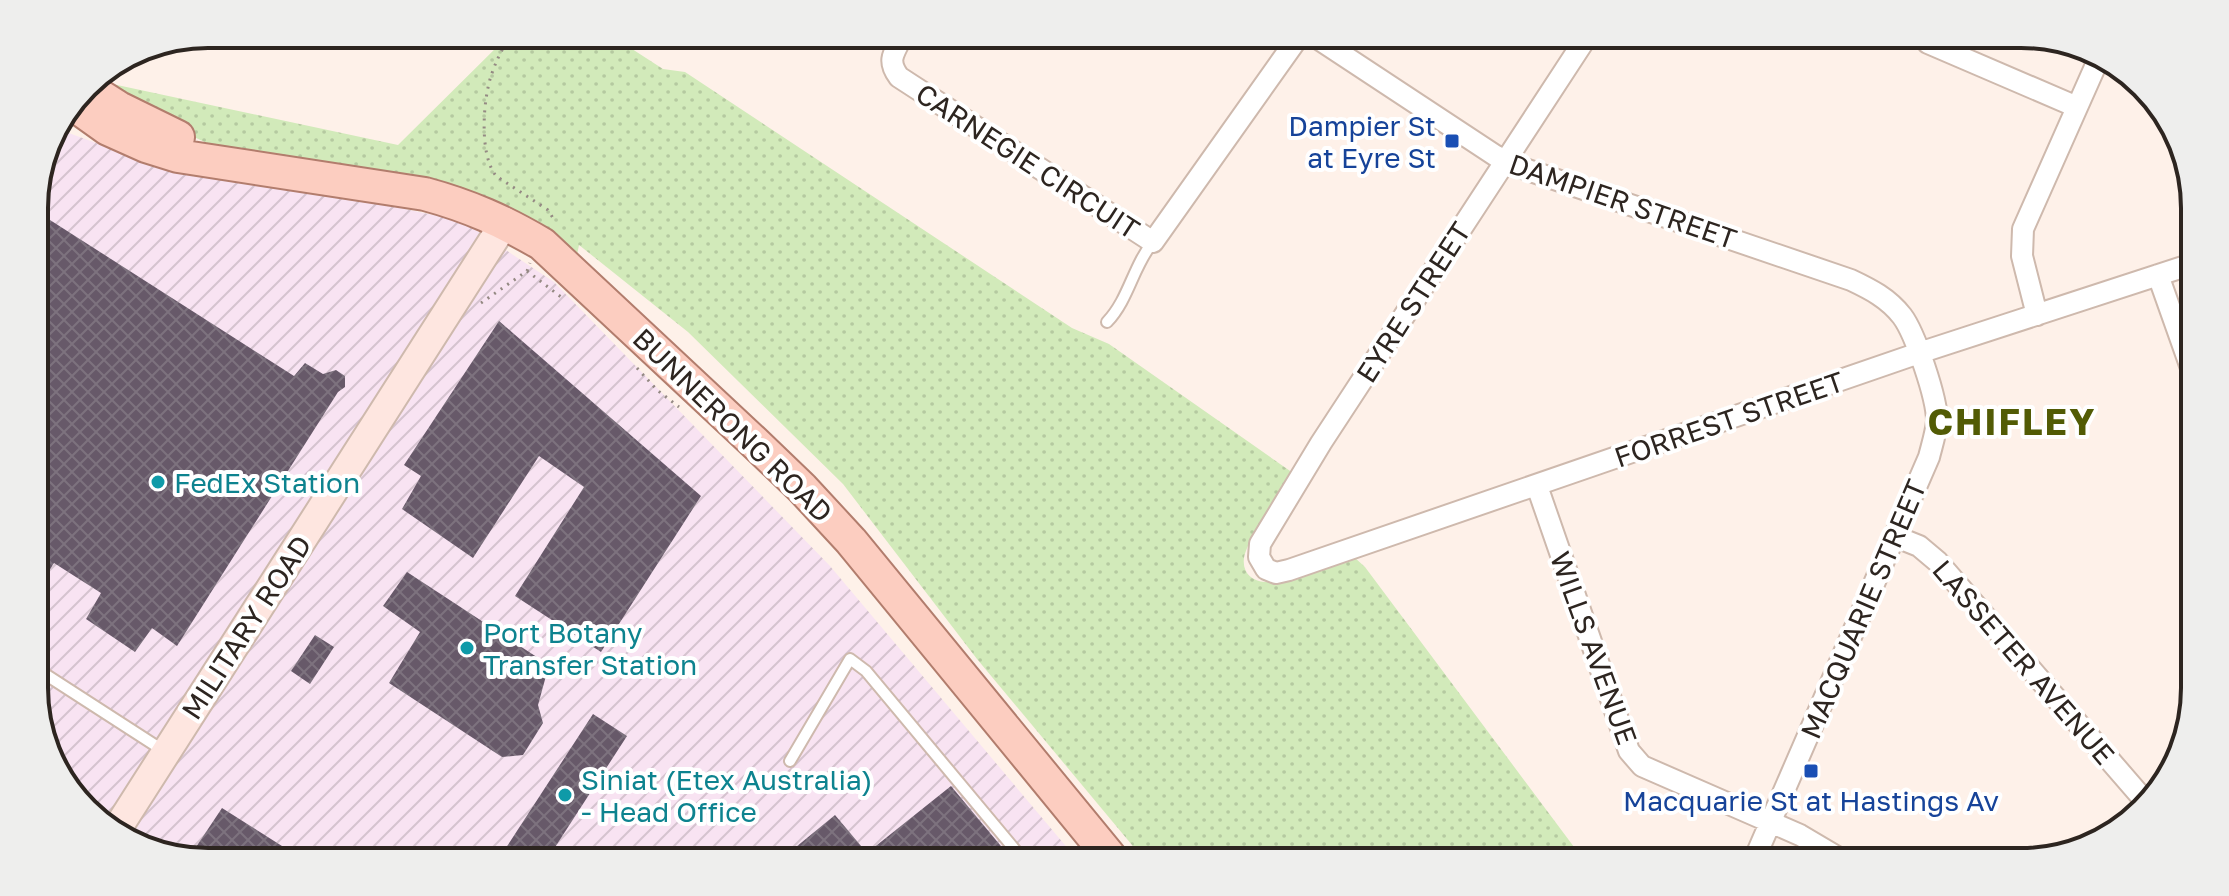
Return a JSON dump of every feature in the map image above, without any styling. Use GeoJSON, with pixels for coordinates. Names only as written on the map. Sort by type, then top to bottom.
{"type":"FeatureCollection","features":[{"type":"Feature","properties":{"kind":"main road","name":"BUNNERONG ROAD"},"geometry":{"type":"LineString","coordinates":[[97,94],[153,126],[244,165]]}},
{"type":"Feature","properties":{"kind":"main road","name":"BUNNERONG ROAD"},"geometry":{"type":"LineString","coordinates":[[82,110],[108,129],[178,156],[425,194],[505,222],[542,244],[802,488],[851,541],[1103,848]]}},
{"type":"Feature","properties":{"kind":"main road"},"geometry":{"type":"LineString","coordinates":[[76,118],[108,129]]}},
{"type":"Feature","properties":{"kind":"street","name":"CARNEGIE CIRCUIT"},"geometry":{"type":"LineString","coordinates":[[896,48],[892,55],[892,67],[899,77],[1153,242]]}},
{"type":"Feature","properties":{"kind":"street"},"geometry":{"type":"LineString","coordinates":[[1153,242],[1291,48]]}},
{"type":"Feature","properties":{"kind":"street","name":"DAMPIER STREET"},"geometry":{"type":"LineString","coordinates":[[1332,48],[1516,166],[1851,280],[1875,292],[1902,316],[1919,353]]}},
{"type":"Feature","properties":{"kind":"street","name":"EYRE STREET"},"geometry":{"type":"LineString","coordinates":[[1266,569],[1259,557],[1260,544],[1321,443],[1579,48]]}},
{"type":"Feature","properties":{"kind":"street"},"geometry":{"type":"LineString","coordinates":[[1940,48],[2077,107]]}},
{"type":"Feature","properties":{"kind":"street"},"geometry":{"type":"LineString","coordinates":[[2037,315],[2022,256],[2023,229],[2095,67]]}},
{"type":"Feature","properties":{"kind":"street","name":"MILITARY ROAD"},"geometry":{"type":"LineString","coordinates":[[121,822],[505,222]]}},
{"type":"Feature","properties":{"kind":"street","name":"FORREST STREET"},"geometry":{"type":"LineString","coordinates":[[1266,569],[1276,573],[1289,570],[1919,353],[2181,268]]}},
{"type":"Feature","properties":{"kind":"street"},"geometry":{"type":"LineString","coordinates":[[2158,275],[2181,340]]}},
{"type":"Feature","properties":{"kind":"street","name":"MACQUARIE STREET"},"geometry":{"type":"LineString","coordinates":[[1759,848],[1929,457],[1937,422],[1934,398],[1919,353]]}},
{"type":"Feature","properties":{"kind":"street","name":"WILLS AVENUE"},"geometry":{"type":"LineString","coordinates":[[1537,486],[1629,751],[1642,766],[1800,835],[1822,848]]}},
{"type":"Feature","properties":{"kind":"street","name":"LASSETER AVENUE"},"geometry":{"type":"LineString","coordinates":[[1894,536],[1919,546],[1938,562],[2140,795]]}},
{"type":"Feature","properties":{"kind":"lane"},"geometry":{"type":"LineString","coordinates":[[1107,322],[1118,311],[1145,251],[1153,242]]}},
{"type":"Feature","properties":{"kind":"lane"},"geometry":{"type":"LineString","coordinates":[[790,761],[850,659],[866,671],[1014,848]]}},
{"type":"Feature","properties":{"kind":"lane"},"geometry":{"type":"LineString","coordinates":[[48,676],[166,752]]}},
{"type":"Feature","properties":{"kind":"path"},"geometry":{"type":"LineString","coordinates":[[503,48],[490,79],[485,107],[486,158],[496,176],[548,210],[553,218],[527,271],[565,301]]}},
{"type":"Feature","properties":{"kind":"path"},"geometry":{"type":"LineString","coordinates":[[631,362],[657,390],[680,408]]}},
{"type":"Feature","properties":{"kind":"shaded area"},"geometry":{"type":"Polygon","coordinates":[[[67,133],[181,174],[362,200],[462,221],[554,282],[830,566],[1067,848],[198,848],[157,840],[119,821],[75,777],[56,739],[48,698],[48,198],[53,167],[67,133]]]}},
{"type":"Feature","properties":{"kind":"green space"},"geometry":{"type":"Polygon","coordinates":[[[496,48],[631,48],[663,69],[685,72],[1072,328],[1109,344],[1293,473],[1251,539],[1244,558],[1246,572],[1256,580],[1274,581],[1354,557],[1365,567],[1575,848],[1134,848],[977,659],[843,484],[688,332],[579,245],[577,255],[543,230],[213,146],[152,117],[107,85],[398,145],[496,48]]]}},
{"type":"Feature","properties":{"kind":"building","name":"FedEx Station"},"geometry":{"type":"Polygon","coordinates":[[[50,220],[294,376],[305,363],[323,374],[336,370],[345,376],[345,387],[338,392],[177,646],[152,628],[135,652],[86,619],[101,593],[54,563],[48,573],[50,220]]]}},
{"type":"Feature","properties":{"kind":"building"},"geometry":{"type":"Polygon","coordinates":[[[499,321],[701,496],[601,652],[515,596],[584,487],[539,456],[473,558],[402,509],[421,476],[404,465],[499,321]]]}},
{"type":"Feature","properties":{"kind":"building","name":"Port Botany Transfer Station"},"geometry":{"type":"Polygon","coordinates":[[[407,572],[549,665],[538,705],[543,723],[523,755],[502,757],[389,683],[420,632],[383,606],[407,572]]]}},
{"type":"Feature","properties":{"kind":"building"},"geometry":{"type":"Polygon","coordinates":[[[315,635],[334,647],[310,684],[291,671],[315,635]]]}},
{"type":"Feature","properties":{"kind":"building","name":"Siniat (Etex Australia) - Head Office"},"geometry":{"type":"Polygon","coordinates":[[[593,714],[627,736],[555,848],[506,848],[593,714]]]}},
{"type":"Feature","properties":{"kind":"building"},"geometry":{"type":"Polygon","coordinates":[[[951,786],[1003,848],[873,848],[951,786]]]}},
{"type":"Feature","properties":{"kind":"building"},"geometry":{"type":"Polygon","coordinates":[[[222,808],[285,848],[198,848],[196,848],[222,808]]]}},
{"type":"Feature","properties":{"kind":"building"},"geometry":{"type":"Polygon","coordinates":[[[835,815],[863,848],[795,848],[835,815]]]}},
{"type":"Feature","properties":{"kind":"place","name":"Dampier St at Eyre St"},"geometry":{"type":"Point","coordinates":[1452,141]}},
{"type":"Feature","properties":{"kind":"place","name":"FedEx Station"},"geometry":{"type":"Point","coordinates":[158,482]}},
{"type":"Feature","properties":{"kind":"place","name":"Port Botany Transfer Station"},"geometry":{"type":"Point","coordinates":[467,648]}},
{"type":"Feature","properties":{"kind":"place","name":"Macquarie St at Hastings Av"},"geometry":{"type":"Point","coordinates":[1811,771]}},
{"type":"Feature","properties":{"kind":"place","name":"Siniat (Etex Australia) - Head Office"},"geometry":{"type":"Point","coordinates":[565,795]}},
{"type":"Feature","properties":{"kind":"district","name":"CHIFLEY"},"geometry":{"type":"Point","coordinates":[2012,421]}}]}
